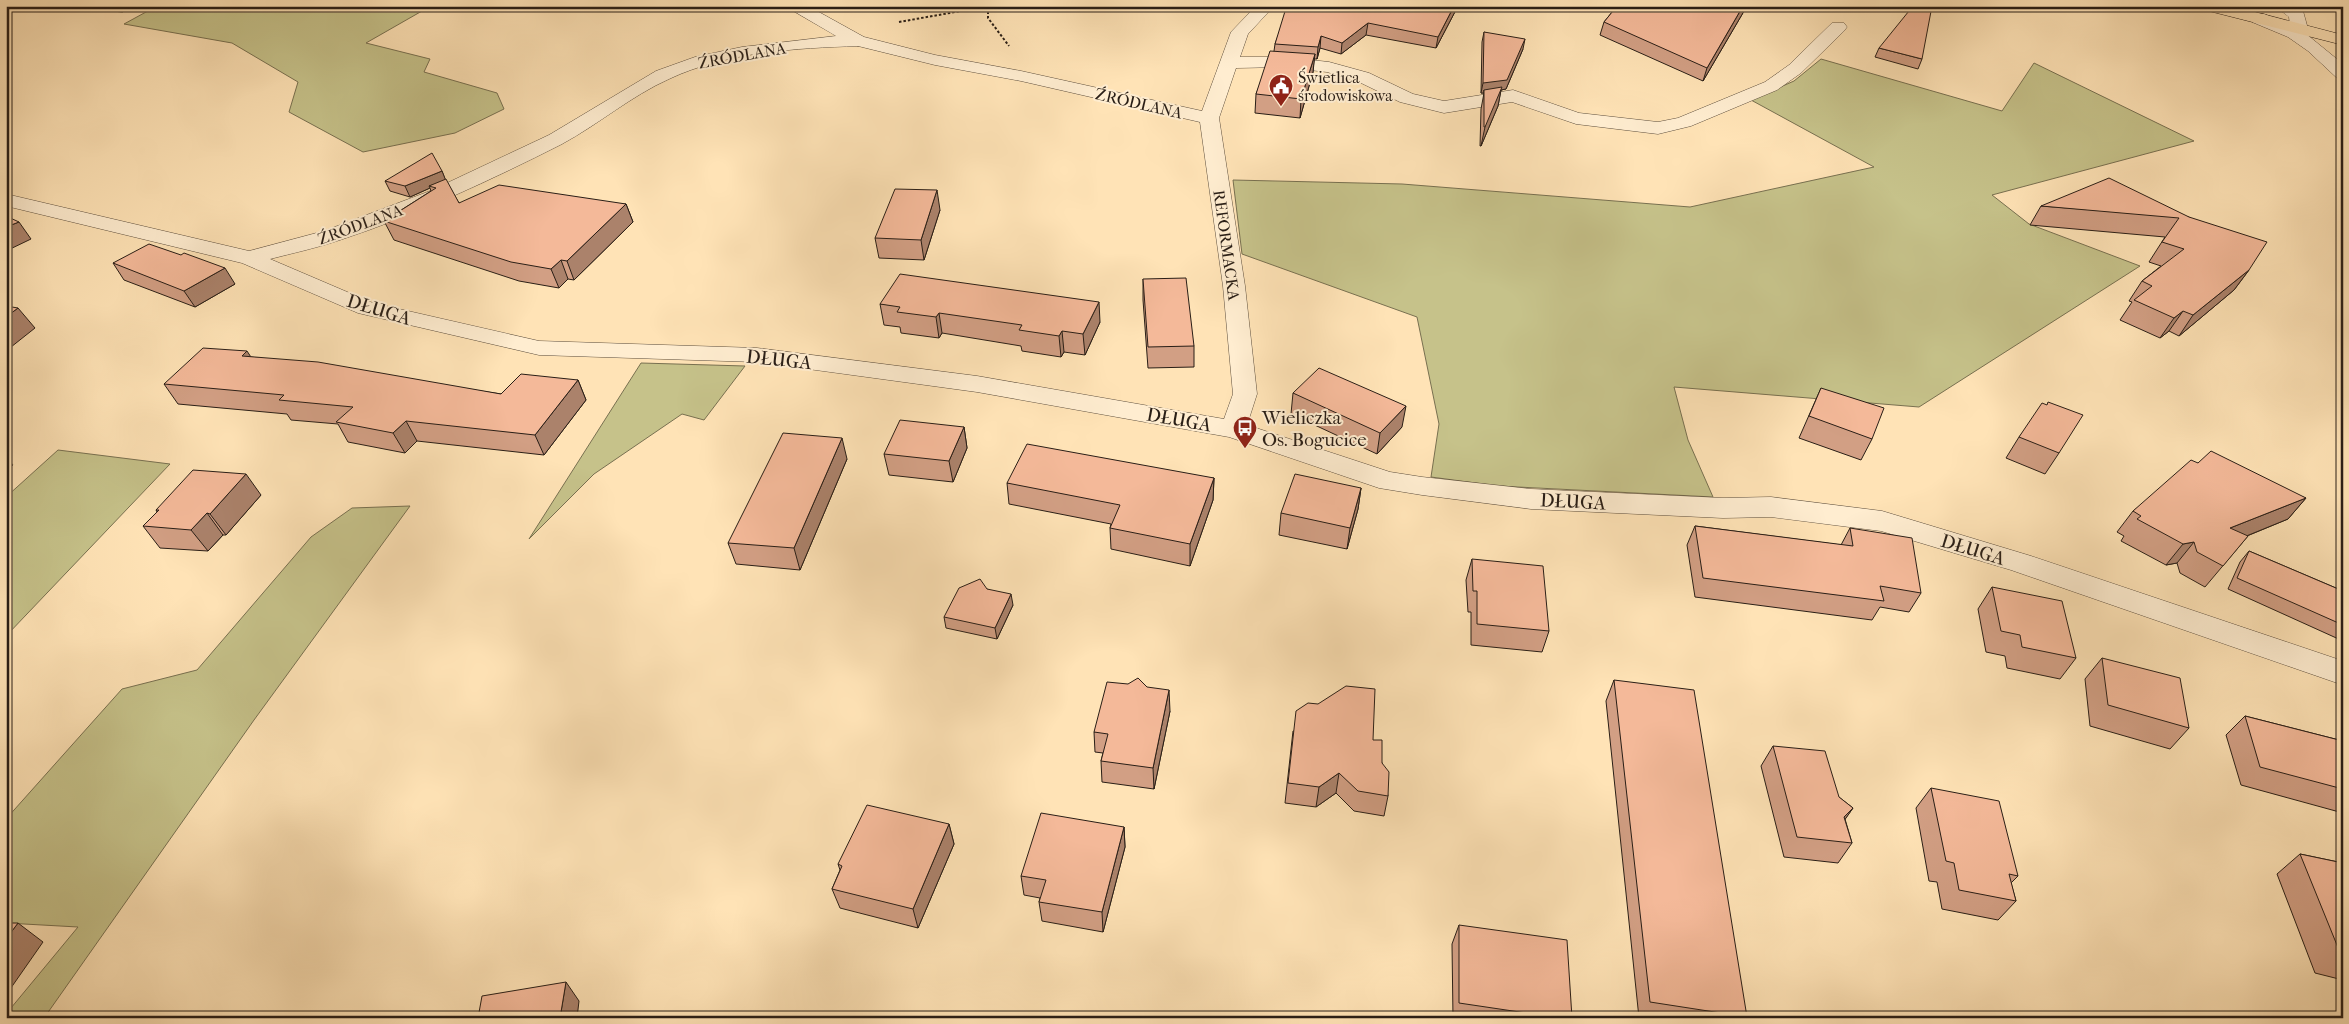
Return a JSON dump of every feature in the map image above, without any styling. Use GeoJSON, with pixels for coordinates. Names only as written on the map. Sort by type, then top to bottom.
{"type":"FeatureCollection","features":[{"type":"Feature","properties":{"kind":"main road"},"geometry":{"type":"LineString","coordinates":[[2210,6],[2343,40]]}},
{"type":"Feature","properties":{"kind":"street"},"geometry":{"type":"LineString","coordinates":[[793,6],[812,14],[850,38]]}},
{"type":"Feature","properties":{"kind":"street","name":"REFORMACKA"},"geometry":{"type":"LineString","coordinates":[[1233,429],[1245,394],[1234,286],[1209,118],[1240,32],[1266,6]]}},
{"type":"Feature","properties":{"kind":"street"},"geometry":{"type":"LineString","coordinates":[[2283,6],[2297,15],[2299,29]]}},
{"type":"Feature","properties":{"kind":"street"},"geometry":{"type":"LineString","coordinates":[[2258,18],[2294,33],[2314,47],[2335,58],[2343,74]]}},
{"type":"Feature","properties":{"kind":"street"},"geometry":{"type":"LineString","coordinates":[[1227,64],[1283,62],[1329,67],[1363,77],[1407,98],[1444,107],[1513,96],[1576,118],[1658,128],[1684,122],[1770,86],[1795,70],[1838,27]]}},
{"type":"Feature","properties":{"kind":"street","name":"ŹRÓDLANA"},"geometry":{"type":"LineString","coordinates":[[250,258],[332,236],[437,195],[556,139],[662,75],[701,61],[761,50],[850,38],[935,60],[1021,76],[1209,118]]}},
{"type":"Feature","properties":{"kind":"street","name":"DŁUGA"},"geometry":{"type":"LineString","coordinates":[[6,200],[250,258],[366,308],[539,348],[757,356],[977,384],[1233,429],[1388,481],[1422,486],[1531,499],[1722,508],[1771,507],[1882,521],[2020,563],[2343,673]]}},
{"type":"Feature","properties":{"kind":"path"},"geometry":{"type":"LineString","coordinates":[[850,38],[864,28],[988,7],[988,18],[1022,62],[1021,76]]}},
{"type":"Feature","properties":{"kind":"shaded area"},"geometry":{"type":"Polygon","coordinates":[[[157,6],[429,7],[366,43],[430,59],[424,72],[497,93],[504,109],[455,133],[363,152],[289,112],[298,82],[232,43],[124,24],[157,6]]]}},
{"type":"Feature","properties":{"kind":"shaded area"},"geometry":{"type":"Polygon","coordinates":[[[1821,59],[2002,111],[2034,63],[2194,141],[1992,195],[2029,224],[2140,266],[1919,407],[1674,387],[1688,440],[1713,497],[1498,486],[1431,477],[1439,424],[1417,317],[1242,254],[1233,180],[1402,184],[1690,207],[1874,167],[1751,100],[1794,81],[1821,59]]]}},
{"type":"Feature","properties":{"kind":"shaded area"},"geometry":{"type":"Polygon","coordinates":[[[641,363],[745,366],[704,420],[682,414],[594,474],[529,539],[641,363]]]}},
{"type":"Feature","properties":{"kind":"shaded area"},"geometry":{"type":"Polygon","coordinates":[[[58,450],[170,464],[6,636],[6,497],[58,450]]]}},
{"type":"Feature","properties":{"kind":"shaded area"},"geometry":{"type":"Polygon","coordinates":[[[410,506],[254,720],[44,1018],[6,1018],[6,1014],[78,927],[6,923],[6,819],[122,689],[197,670],[311,537],[352,508],[410,506]]]}},
{"type":"Feature","properties":{"kind":"building"},"geometry":{"type":"Polygon","coordinates":[[[1289,6],[1454,6],[1438,37],[1368,23],[1342,43],[1321,36],[1318,47],[1275,44],[1286,8],[1289,6]]]}},
{"type":"Feature","properties":{"kind":"building"},"geometry":{"type":"Polygon","coordinates":[[[1617,6],[1743,6],[1707,68],[1604,22],[1617,6]]]}},
{"type":"Feature","properties":{"kind":"building"},"geometry":{"type":"Polygon","coordinates":[[[1913,6],[1932,6],[1922,59],[1879,48],[1913,6]]]}},
{"type":"Feature","properties":{"kind":"building"},"geometry":{"type":"Polygon","coordinates":[[[1484,32],[1525,39],[1507,80],[1483,83],[1484,32]]]}},
{"type":"Feature","properties":{"kind":"building"},"geometry":{"type":"Polygon","coordinates":[[[1270,51],[1315,54],[1301,99],[1256,94],[1270,51]]]}},
{"type":"Feature","properties":{"kind":"building"},"geometry":{"type":"Polygon","coordinates":[[[1502,87],[1485,127],[1484,127],[1484,90],[1502,87]]]}},
{"type":"Feature","properties":{"kind":"building"},"geometry":{"type":"Polygon","coordinates":[[[432,153],[442,171],[405,186],[385,181],[432,153]]]}},
{"type":"Feature","properties":{"kind":"building"},"geometry":{"type":"Polygon","coordinates":[[[2109,178],[2189,217],[2267,242],[2249,270],[2193,315],[2183,311],[2174,318],[2134,300],[2152,286],[2142,281],[2184,249],[2162,242],[2179,218],[2041,206],[2109,178]]]}},
{"type":"Feature","properties":{"kind":"building"},"geometry":{"type":"Polygon","coordinates":[[[446,179],[459,203],[499,185],[626,204],[567,261],[561,260],[551,269],[511,262],[384,221],[436,188],[429,186],[446,179]]]}},
{"type":"Feature","properties":{"kind":"building"},"geometry":{"type":"Polygon","coordinates":[[[895,189],[937,190],[921,240],[875,238],[895,189]]]}},
{"type":"Feature","properties":{"kind":"building"},"geometry":{"type":"Polygon","coordinates":[[[6,216],[19,222],[6,227],[6,216]]]}},
{"type":"Feature","properties":{"kind":"building"},"geometry":{"type":"Polygon","coordinates":[[[149,244],[181,255],[184,253],[225,268],[184,291],[113,263],[149,244]]]}},
{"type":"Feature","properties":{"kind":"building"},"geometry":{"type":"Polygon","coordinates":[[[900,274],[1099,302],[1083,334],[1062,331],[1059,336],[1019,330],[1022,325],[939,313],[936,317],[897,312],[900,307],[880,304],[900,274]]]}},
{"type":"Feature","properties":{"kind":"building"},"geometry":{"type":"Polygon","coordinates":[[[1186,278],[1194,346],[1148,347],[1143,279],[1186,278]]]}},
{"type":"Feature","properties":{"kind":"building"},"geometry":{"type":"Polygon","coordinates":[[[6,306],[18,308],[6,317],[6,306]]]}},
{"type":"Feature","properties":{"kind":"building"},"geometry":{"type":"Polygon","coordinates":[[[203,348],[247,351],[242,356],[318,362],[501,394],[521,374],[578,380],[535,435],[406,421],[393,433],[336,422],[353,407],[279,400],[284,395],[164,384],[203,348]]]}},
{"type":"Feature","properties":{"kind":"building"},"geometry":{"type":"Polygon","coordinates":[[[1319,368],[1406,406],[1380,433],[1293,393],[1319,368]]]}},
{"type":"Feature","properties":{"kind":"building"},"geometry":{"type":"Polygon","coordinates":[[[1821,388],[1884,408],[1872,439],[1809,416],[1821,388]]]}},
{"type":"Feature","properties":{"kind":"building"},"geometry":{"type":"Polygon","coordinates":[[[2048,402],[2083,415],[2059,453],[2019,437],[2042,403],[2047,405],[2048,402]]]}},
{"type":"Feature","properties":{"kind":"building"},"geometry":{"type":"Polygon","coordinates":[[[900,420],[964,427],[949,461],[884,454],[900,420]]]}},
{"type":"Feature","properties":{"kind":"building"},"geometry":{"type":"Polygon","coordinates":[[[783,433],[842,438],[794,548],[728,543],[783,433]]]}},
{"type":"Feature","properties":{"kind":"building"},"geometry":{"type":"Polygon","coordinates":[[[1027,444],[1214,478],[1190,544],[1110,528],[1120,505],[1007,483],[1027,444]]]}},
{"type":"Feature","properties":{"kind":"building"},"geometry":{"type":"Polygon","coordinates":[[[2211,451],[2306,498],[2230,528],[2248,536],[2223,566],[2197,552],[2194,542],[2183,544],[2137,519],[2141,516],[2133,511],[2191,460],[2198,463],[2211,451]]]}},
{"type":"Feature","properties":{"kind":"building"},"geometry":{"type":"Polygon","coordinates":[[[193,470],[246,474],[210,514],[207,513],[191,530],[143,526],[159,510],[156,510],[193,470]]]}},
{"type":"Feature","properties":{"kind":"building"},"geometry":{"type":"Polygon","coordinates":[[[1295,474],[1361,488],[1350,528],[1281,513],[1295,474]]]}},
{"type":"Feature","properties":{"kind":"building"},"geometry":{"type":"Polygon","coordinates":[[[1695,526],[1853,546],[1850,528],[1912,538],[1921,593],[1880,586],[1884,601],[1703,578],[1695,526]]]}},
{"type":"Feature","properties":{"kind":"building"},"geometry":{"type":"Polygon","coordinates":[[[2249,551],[2343,591],[2343,625],[2237,578],[2249,551]]]}},
{"type":"Feature","properties":{"kind":"building"},"geometry":{"type":"Polygon","coordinates":[[[1472,559],[1543,566],[1549,631],[1477,624],[1477,591],[1473,591],[1472,559]]]}},
{"type":"Feature","properties":{"kind":"building"},"geometry":{"type":"Polygon","coordinates":[[[980,579],[987,589],[1011,594],[995,628],[944,617],[959,588],[980,579]]]}},
{"type":"Feature","properties":{"kind":"building"},"geometry":{"type":"Polygon","coordinates":[[[1992,587],[2062,601],[2076,658],[2022,647],[2020,635],[2001,631],[1992,587]]]}},
{"type":"Feature","properties":{"kind":"building"},"geometry":{"type":"Polygon","coordinates":[[[2102,658],[2180,678],[2189,728],[2108,705],[2102,658]]]}},
{"type":"Feature","properties":{"kind":"building"},"geometry":{"type":"Polygon","coordinates":[[[1138,678],[1147,687],[1169,690],[1153,768],[1101,761],[1108,734],[1094,732],[1107,682],[1128,684],[1138,678]]]}},
{"type":"Feature","properties":{"kind":"building"},"geometry":{"type":"Polygon","coordinates":[[[1614,680],[1694,690],[1747,1017],[1650,1002],[1614,680]]]}},
{"type":"Feature","properties":{"kind":"building"},"geometry":{"type":"Polygon","coordinates":[[[1346,686],[1375,689],[1373,740],[1382,740],[1382,763],[1389,772],[1388,796],[1358,791],[1339,773],[1319,787],[1288,783],[1296,711],[1308,703],[1318,704],[1346,686]]]}},
{"type":"Feature","properties":{"kind":"building"},"geometry":{"type":"Polygon","coordinates":[[[2245,716],[2343,741],[2343,789],[2260,767],[2245,716]]]}},
{"type":"Feature","properties":{"kind":"building"},"geometry":{"type":"Polygon","coordinates":[[[1773,746],[1825,751],[1839,797],[1853,808],[1844,817],[1852,843],[1797,837],[1773,746]]]}},
{"type":"Feature","properties":{"kind":"building"},"geometry":{"type":"Polygon","coordinates":[[[1931,788],[1999,801],[2018,876],[2009,874],[2016,901],[1959,890],[1954,863],[1946,861],[1931,788]]]}},
{"type":"Feature","properties":{"kind":"building"},"geometry":{"type":"Polygon","coordinates":[[[867,805],[949,824],[913,909],[832,889],[842,866],[838,864],[867,805]]]}},
{"type":"Feature","properties":{"kind":"building"},"geometry":{"type":"Polygon","coordinates":[[[1041,813],[1124,827],[1102,912],[1039,902],[1046,880],[1021,876],[1041,813]]]}},
{"type":"Feature","properties":{"kind":"building"},"geometry":{"type":"Polygon","coordinates":[[[2300,854],[2343,863],[2343,955],[2341,955],[2300,854]]]}},
{"type":"Feature","properties":{"kind":"building"},"geometry":{"type":"Polygon","coordinates":[[[6,923],[18,923],[6,939],[6,923]]]}},
{"type":"Feature","properties":{"kind":"building"},"geometry":{"type":"Polygon","coordinates":[[[1459,925],[1567,940],[1572,1018],[1560,1018],[1459,1003],[1459,925]]]}},
{"type":"Feature","properties":{"kind":"building"},"geometry":{"type":"Polygon","coordinates":[[[566,982],[560,1018],[478,1018],[482,996],[566,982]]]}},
{"type":"Feature","properties":{"kind":"place","name":"Świetlica środowiskowa"},"geometry":{"type":"Point","coordinates":[1281,107]}},
{"type":"Feature","properties":{"kind":"place","name":"Wieliczka Os. Bogucice"},"geometry":{"type":"Point","coordinates":[1245,449]}}]}
